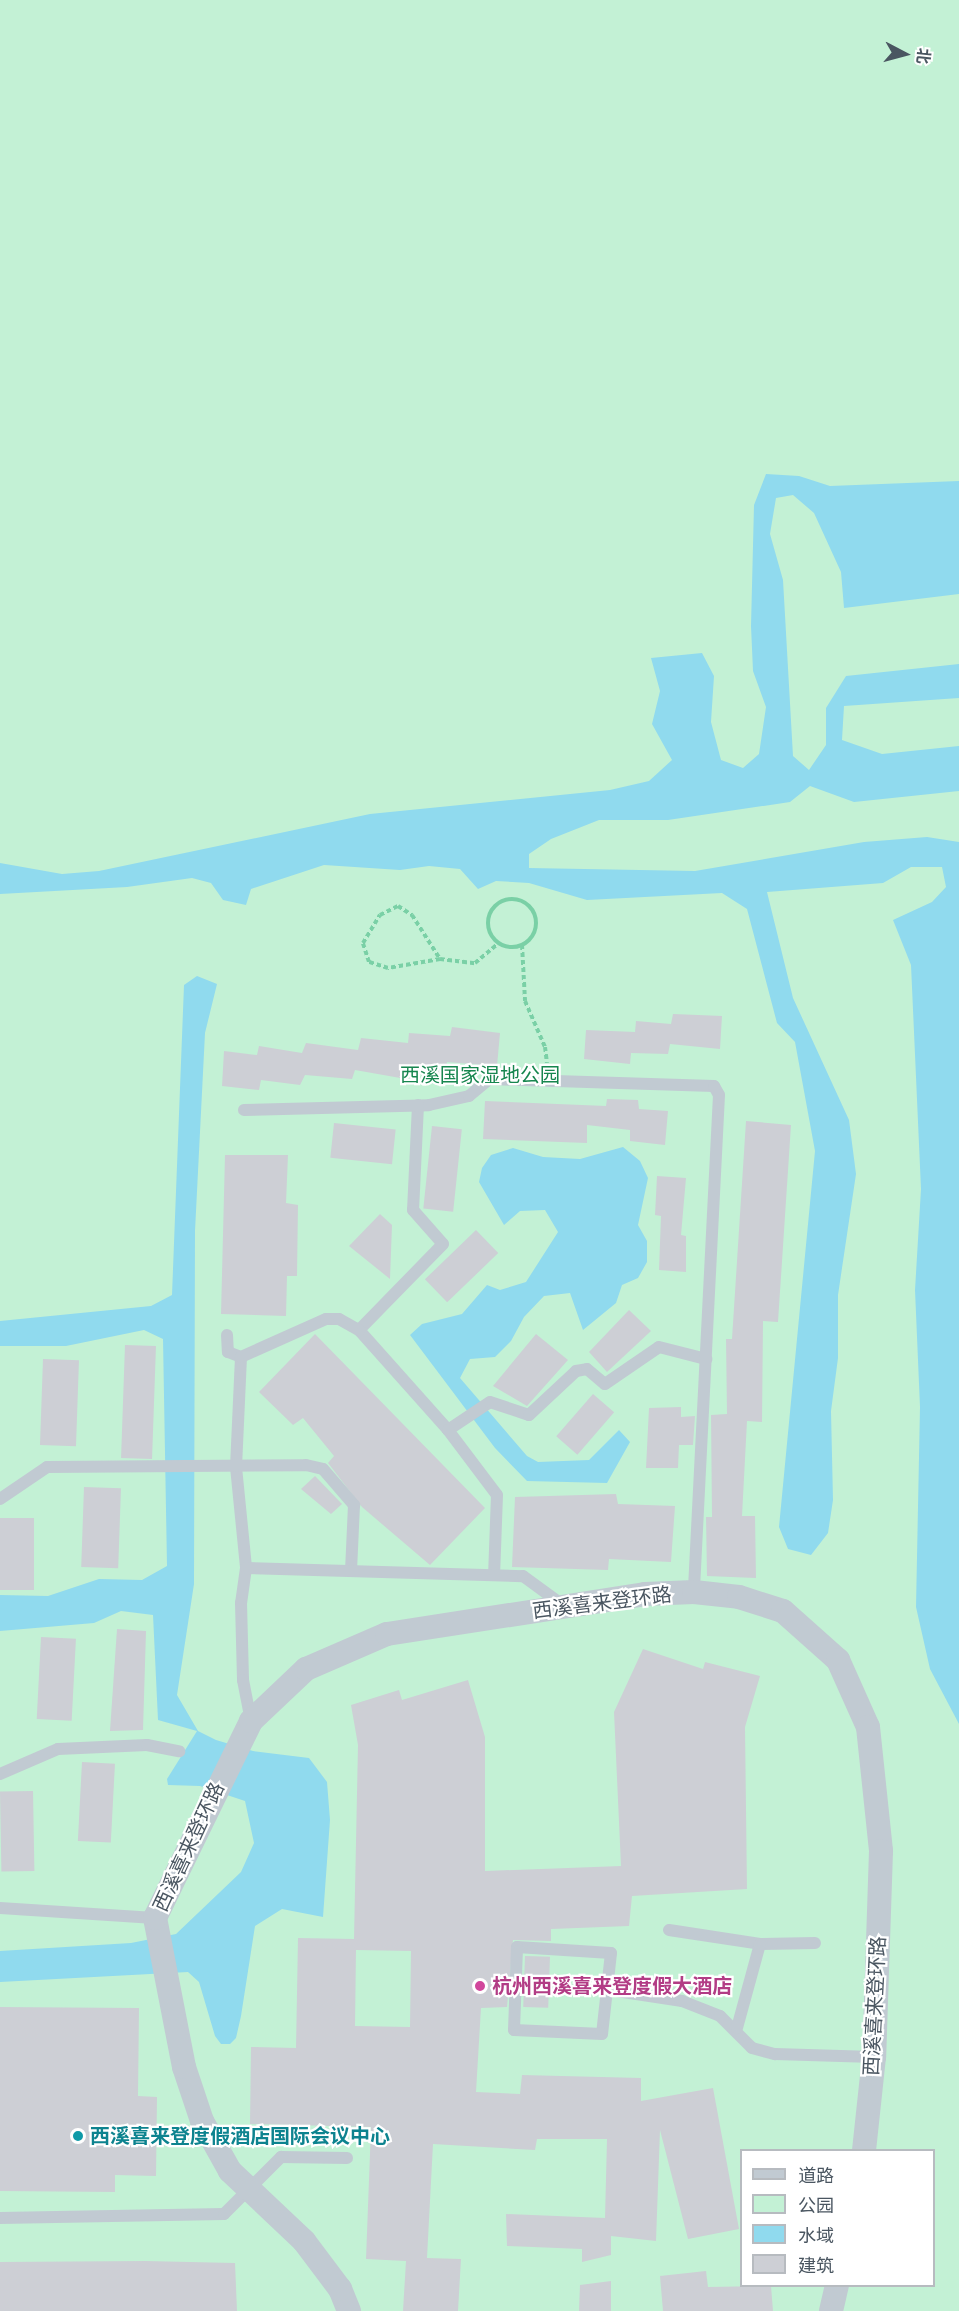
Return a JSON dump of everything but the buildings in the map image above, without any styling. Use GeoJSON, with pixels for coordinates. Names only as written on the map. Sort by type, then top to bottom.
{"type":"FeatureCollection","features":[{"type":"Feature","properties":{"kind":"street","name":"西溪喜来登环路"},"geometry":{"type":"LineString","coordinates":[[155,1924],[251,1721],[306,1669],[387,1634],[564,1606],[694,1592],[739,1598],[783,1611],[838,1660],[854,1691],[868,1727],[881,1851],[874,2057],[864,2149]]}},
{"type":"Feature","properties":{"kind":"street"},"geometry":{"type":"LineString","coordinates":[[155,1924],[167,1991],[202,2121],[230,2171],[249,2193],[304,2241],[340,2289],[350,2311]]}},
{"type":"Feature","properties":{"kind":"street"},"geometry":{"type":"LineString","coordinates":[[831,2311],[837,2287]]}},
{"type":"Feature","properties":{"kind":"lane"},"geometry":{"type":"LineString","coordinates":[[244,1110],[418,1105],[469,1096],[489,1079],[714,1086],[719,1095],[694,1592]]}},
{"type":"Feature","properties":{"kind":"lane"},"geometry":{"type":"LineString","coordinates":[[359,1329],[443,1244],[413,1210],[418,1105]]}},
{"type":"Feature","properties":{"kind":"lane"},"geometry":{"type":"LineString","coordinates":[[227,1335],[228,1352],[241,1358],[326,1319],[339,1319],[359,1329],[448,1430],[497,1494],[494,1575]]}},
{"type":"Feature","properties":{"kind":"lane"},"geometry":{"type":"LineString","coordinates":[[448,1430],[490,1402],[529,1415],[576,1371],[587,1369],[605,1383],[659,1347],[706,1359]]}},
{"type":"Feature","properties":{"kind":"lane"},"geometry":{"type":"LineString","coordinates":[[241,1358],[236,1467],[246,1568],[241,1614],[243,1680],[251,1721]]}},
{"type":"Feature","properties":{"kind":"lane"},"geometry":{"type":"LineString","coordinates":[[0,1498],[47,1467],[306,1465],[323,1469],[354,1505],[351,1571]]}},
{"type":"Feature","properties":{"kind":"lane"},"geometry":{"type":"LineString","coordinates":[[246,1568],[523,1576],[564,1606]]}},
{"type":"Feature","properties":{"kind":"lane"},"geometry":{"type":"LineString","coordinates":[[0,1774],[58,1749],[147,1744],[179,1751]]}},
{"type":"Feature","properties":{"kind":"lane"},"geometry":{"type":"LineString","coordinates":[[0,1908],[155,1924]]}},
{"type":"Feature","properties":{"kind":"lane"},"geometry":{"type":"LineString","coordinates":[[669,1930],[760,1944],[815,1943]]}},
{"type":"Feature","properties":{"kind":"lane"},"geometry":{"type":"LineString","coordinates":[[737,2028],[760,1944]]}},
{"type":"Feature","properties":{"kind":"lane"},"geometry":{"type":"LineString","coordinates":[[517,1947],[611,1953],[610,1990],[602,2034],[514,2030],[517,1947]]}},
{"type":"Feature","properties":{"kind":"lane"},"geometry":{"type":"LineString","coordinates":[[610,1990],[682,2001],[737,2028],[752,2048],[775,2054],[874,2057]]}},
{"type":"Feature","properties":{"kind":"lane"},"geometry":{"type":"LineString","coordinates":[[0,2218],[224,2214],[249,2193],[281,2157],[347,2158]]}},
{"type":"Feature","properties":{"kind":"path"},"geometry":{"type":"LineString","coordinates":[[440,959],[412,915],[398,906],[380,915],[363,943],[369,962],[388,968],[440,959],[475,963],[499,943],[522,945],[533,935],[536,920],[529,905],[514,898],[499,903],[489,916],[490,931],[499,943]]}},
{"type":"Feature","properties":{"kind":"path"},"geometry":{"type":"LineString","coordinates":[[522,945],[525,1001],[546,1047],[548,1081]]}},
{"type":"Feature","properties":{"kind":"green space","name":"西溪国家湿地公园"},"geometry":{"type":"Polygon","coordinates":[[[0,0],[959,0],[959,2311],[0,2311],[0,0]]]}},
{"type":"Feature","properties":{"kind":"water"},"geometry":{"type":"Polygon","coordinates":[[[766,474],[799,476],[830,486],[959,481],[959,594],[844,608],[841,572],[814,513],[793,495],[776,498],[770,534],[783,580],[793,756],[809,770],[826,745],[826,708],[846,676],[959,664],[959,698],[844,706],[842,740],[882,754],[959,746],[959,791],[854,802],[810,786],[790,802],[668,820],[599,820],[551,839],[529,854],[529,868],[695,871],[864,842],[927,837],[959,842],[959,1724],[930,1669],[916,1607],[920,1407],[915,1290],[921,1189],[911,965],[893,920],[932,902],[946,887],[942,867],[911,867],[883,883],[767,892],[793,998],[849,1120],[856,1174],[838,1295],[838,1358],[831,1411],[833,1500],[828,1533],[811,1555],[788,1549],[779,1527],[815,1151],[795,1042],[777,1023],[747,909],[722,893],[587,900],[529,883],[496,881],[478,889],[460,869],[429,866],[400,870],[324,865],[251,889],[246,905],[223,900],[211,883],[192,878],[127,887],[0,894],[0,863],[62,874],[99,871],[370,814],[610,790],[649,781],[672,760],[652,724],[660,691],[651,658],[702,653],[714,676],[711,722],[721,760],[743,768],[759,754],[766,707],[753,671],[751,626],[754,505],[766,474]]]}},
{"type":"Feature","properties":{"kind":"water"},"geometry":{"type":"Polygon","coordinates":[[[197,976],[217,984],[205,1033],[195,1231],[194,1584],[177,1695],[198,1731],[216,1740],[253,1751],[309,1758],[327,1782],[330,1820],[323,1917],[282,1909],[255,1926],[241,2016],[236,2038],[230,2044],[221,2044],[215,2036],[199,1982],[188,1972],[0,1982],[0,1951],[131,1943],[176,1934],[241,1872],[254,1843],[245,1801],[200,1786],[168,1785],[167,1779],[197,1731],[158,1720],[153,1615],[121,1611],[94,1623],[0,1631],[0,1595],[48,1596],[99,1579],[142,1580],[167,1566],[163,1339],[144,1330],[66,1346],[0,1346],[0,1321],[151,1306],[172,1295],[184,985],[197,976]]]}},
{"type":"Feature","properties":{"kind":"water"},"geometry":{"type":"Polygon","coordinates":[[[623,1147],[640,1161],[648,1178],[638,1225],[647,1241],[647,1262],[638,1278],[622,1285],[616,1303],[583,1330],[570,1293],[544,1296],[524,1317],[511,1341],[495,1357],[470,1359],[460,1378],[527,1456],[538,1462],[589,1460],[619,1430],[630,1442],[607,1483],[527,1481],[495,1448],[410,1335],[422,1324],[462,1314],[487,1285],[500,1290],[526,1282],[558,1232],[545,1210],[520,1211],[504,1225],[479,1182],[482,1168],[491,1155],[513,1148],[543,1157],[580,1159],[623,1147]]]}},
{"type":"Feature","properties":{"kind":"place","name":"杭州西溪喜来登度假大酒店"},"geometry":{"type":"Point","coordinates":[480,1986]}},
{"type":"Feature","properties":{"kind":"place","name":"西溪喜来登度假酒店国际会议中心"},"geometry":{"type":"Point","coordinates":[78,2136]}}]}
